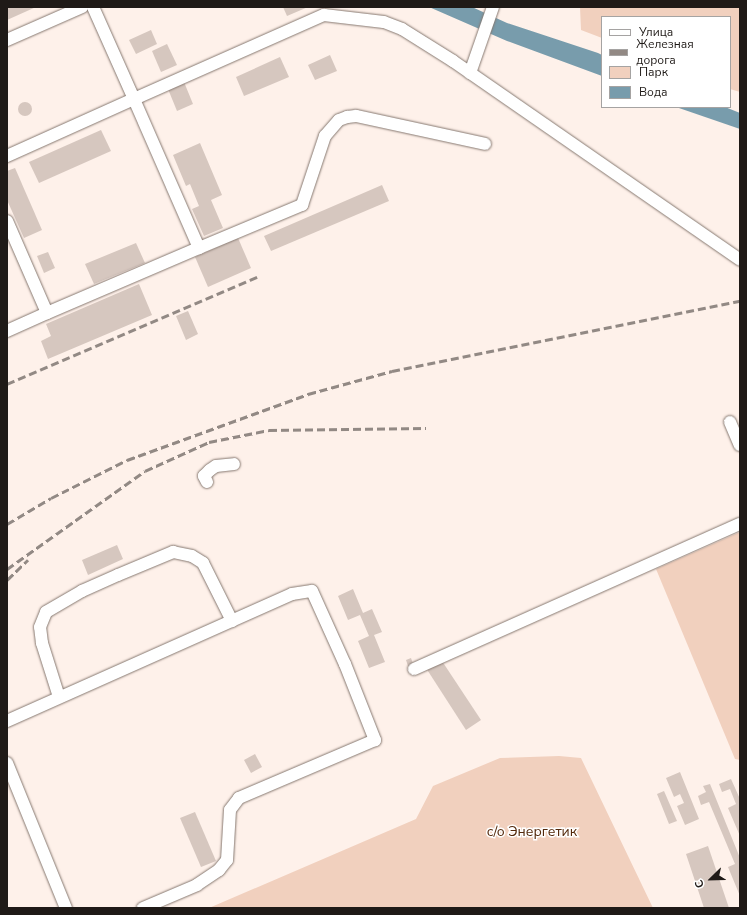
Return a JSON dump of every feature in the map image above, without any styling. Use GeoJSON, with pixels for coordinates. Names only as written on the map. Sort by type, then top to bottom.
{"type":"FeatureCollection","features":[{"type":"Feature","properties":{"kind":"street"},"geometry":{"type":"LineString","coordinates":[[7,40],[82,7]]}},
{"type":"Feature","properties":{"kind":"street"},"geometry":{"type":"LineString","coordinates":[[93,7],[199,248]]}},
{"type":"Feature","properties":{"kind":"street"},"geometry":{"type":"LineString","coordinates":[[470,73],[480,38],[493,7]]}},
{"type":"Feature","properties":{"kind":"street"},"geometry":{"type":"LineString","coordinates":[[7,156],[324,15],[392,24],[453,61],[740,260]]}},
{"type":"Feature","properties":{"kind":"street"},"geometry":{"type":"LineString","coordinates":[[7,331],[302,205],[325,136],[339,120],[356,116],[485,144]]}},
{"type":"Feature","properties":{"kind":"street"},"geometry":{"type":"LineString","coordinates":[[7,221],[47,313]]}},
{"type":"Feature","properties":{"kind":"street"},"geometry":{"type":"LineString","coordinates":[[735,428],[740,445]]}},
{"type":"Feature","properties":{"kind":"street"},"geometry":{"type":"LineString","coordinates":[[207,482],[204,476],[210,470],[216,466],[234,464]]}},
{"type":"Feature","properties":{"kind":"street"},"geometry":{"type":"LineString","coordinates":[[414,669],[740,524]]}},
{"type":"Feature","properties":{"kind":"street"},"geometry":{"type":"LineString","coordinates":[[59,697],[42,643],[40,627],[46,612],[111,578],[173,552],[192,556],[203,563],[232,621]]}},
{"type":"Feature","properties":{"kind":"street"},"geometry":{"type":"LineString","coordinates":[[7,721],[292,594],[312,592],[345,664],[375,740],[239,798],[230,810],[227,860],[219,870],[197,885],[143,908]]}},
{"type":"Feature","properties":{"kind":"street"},"geometry":{"type":"LineString","coordinates":[[7,763],[66,908]]}},
{"type":"Feature","properties":{"kind":"green space"},"geometry":{"type":"Polygon","coordinates":[[[580,7],[740,7],[740,92],[731,89],[731,16],[601,16],[601,38],[581,30],[580,7]]]}},
{"type":"Feature","properties":{"kind":"green space"},"geometry":{"type":"Polygon","coordinates":[[[740,532],[740,760],[735,759],[656,569],[740,532]]]}},
{"type":"Feature","properties":{"kind":"green space","name":"с/о Энергетик"},"geometry":{"type":"Polygon","coordinates":[[[559,756],[581,758],[653,908],[209,908],[416,819],[433,786],[500,758],[559,756]]]}},
{"type":"Feature","properties":{"kind":"water"},"geometry":{"type":"Polygon","coordinates":[[[429,7],[472,7],[507,23],[598,53],[601,54],[601,76],[507,41],[429,7]]]}},
{"type":"Feature","properties":{"kind":"water"},"geometry":{"type":"Polygon","coordinates":[[[679,108],[728,108],[740,113],[740,129],[679,108]]]}},
{"type":"Feature","properties":{"kind":"building"},"geometry":{"type":"Polygon","coordinates":[[[7,7],[36,7],[7,20],[7,7]]]}},
{"type":"Feature","properties":{"kind":"building"},"geometry":{"type":"Polygon","coordinates":[[[283,7],[308,7],[287,16],[283,7]]]}},
{"type":"Feature","properties":{"kind":"building"},"geometry":{"type":"Polygon","coordinates":[[[151,30],[157,44],[136,54],[129,40],[151,30]]]}},
{"type":"Feature","properties":{"kind":"building"},"geometry":{"type":"Polygon","coordinates":[[[167,44],[177,65],[161,72],[152,51],[167,44]]]}},
{"type":"Feature","properties":{"kind":"building"},"geometry":{"type":"Polygon","coordinates":[[[330,55],[337,71],[315,80],[308,65],[330,55]]]}},
{"type":"Feature","properties":{"kind":"building"},"geometry":{"type":"Polygon","coordinates":[[[280,57],[289,77],[244,96],[236,77],[280,57]]]}},
{"type":"Feature","properties":{"kind":"building"},"geometry":{"type":"Polygon","coordinates":[[[184,82],[193,104],[177,111],[168,89],[184,82]]]}},
{"type":"Feature","properties":{"kind":"building"},"geometry":{"type":"Polygon","coordinates":[[[25,102],[30,104],[32,109],[30,114],[25,116],[20,114],[18,109],[20,104],[25,102]]]}},
{"type":"Feature","properties":{"kind":"building"},"geometry":{"type":"Polygon","coordinates":[[[101,130],[111,151],[39,183],[29,162],[101,130]]]}},
{"type":"Feature","properties":{"kind":"building"},"geometry":{"type":"Polygon","coordinates":[[[200,143],[222,195],[211,200],[223,228],[204,236],[192,209],[199,206],[190,184],[186,186],[173,155],[200,143]]]}},
{"type":"Feature","properties":{"kind":"building"},"geometry":{"type":"Polygon","coordinates":[[[15,168],[42,230],[24,238],[7,200],[7,171],[15,168]]]}},
{"type":"Feature","properties":{"kind":"building"},"geometry":{"type":"Polygon","coordinates":[[[382,185],[389,201],[271,251],[264,236],[382,185]]]}},
{"type":"Feature","properties":{"kind":"building"},"geometry":{"type":"Polygon","coordinates":[[[238,238],[251,268],[208,287],[195,257],[238,238]]]}},
{"type":"Feature","properties":{"kind":"building"},"geometry":{"type":"Polygon","coordinates":[[[136,243],[145,263],[94,284],[85,264],[136,243]]]}},
{"type":"Feature","properties":{"kind":"building"},"geometry":{"type":"Polygon","coordinates":[[[48,252],[55,268],[44,273],[37,256],[48,252]]]}},
{"type":"Feature","properties":{"kind":"building"},"geometry":{"type":"Polygon","coordinates":[[[139,284],[152,315],[48,359],[41,341],[51,336],[46,324],[139,284]]]}},
{"type":"Feature","properties":{"kind":"building"},"geometry":{"type":"Polygon","coordinates":[[[188,311],[198,334],[186,340],[176,316],[188,311]]]}},
{"type":"Feature","properties":{"kind":"building"},"geometry":{"type":"Polygon","coordinates":[[[117,545],[123,559],[88,575],[82,560],[117,545]]]}},
{"type":"Feature","properties":{"kind":"building"},"geometry":{"type":"Polygon","coordinates":[[[353,589],[363,613],[372,609],[382,632],[374,635],[385,662],[369,668],[358,641],[369,636],[360,615],[348,620],[338,596],[353,589]]]}},
{"type":"Feature","properties":{"kind":"building"},"geometry":{"type":"Polygon","coordinates":[[[411,658],[413,664],[408,666],[406,660],[411,658]]]}},
{"type":"Feature","properties":{"kind":"building"},"geometry":{"type":"Polygon","coordinates":[[[440,658],[481,720],[466,730],[426,668],[440,658]]]}},
{"type":"Feature","properties":{"kind":"building"},"geometry":{"type":"Polygon","coordinates":[[[255,754],[262,767],[251,773],[244,760],[255,754]]]}},
{"type":"Feature","properties":{"kind":"building"},"geometry":{"type":"Polygon","coordinates":[[[680,772],[699,819],[685,825],[677,806],[684,803],[680,794],[674,797],[666,778],[680,772]]]}},
{"type":"Feature","properties":{"kind":"building"},"geometry":{"type":"Polygon","coordinates":[[[731,779],[740,799],[740,836],[728,808],[736,804],[730,789],[722,792],[719,784],[731,779]]]}},
{"type":"Feature","properties":{"kind":"building"},"geometry":{"type":"Polygon","coordinates":[[[710,784],[740,858],[740,896],[728,867],[735,864],[709,802],[701,805],[698,796],[706,792],[703,786],[710,784]]]}},
{"type":"Feature","properties":{"kind":"building"},"geometry":{"type":"Polygon","coordinates":[[[664,791],[677,821],[669,824],[657,794],[664,791]]]}},
{"type":"Feature","properties":{"kind":"building"},"geometry":{"type":"Polygon","coordinates":[[[195,812],[216,861],[201,867],[180,818],[195,812]]]}},
{"type":"Feature","properties":{"kind":"building"},"geometry":{"type":"Polygon","coordinates":[[[708,846],[729,908],[704,908],[686,854],[708,846]]]}},
{"type":"Feature","properties":{"kind":"railway"},"geometry":{"type":"LineString","coordinates":[[7,384],[257,277]]}},
{"type":"Feature","properties":{"kind":"railway"},"geometry":{"type":"LineString","coordinates":[[7,524],[51,498],[127,460],[308,394],[392,371],[740,301]]}},
{"type":"Feature","properties":{"kind":"railway"},"geometry":{"type":"LineString","coordinates":[[7,569],[145,471],[209,442],[269,430],[426,428]]}},
{"type":"Feature","properties":{"kind":"railway"},"geometry":{"type":"LineString","coordinates":[[7,580],[28,560]]}}]}
